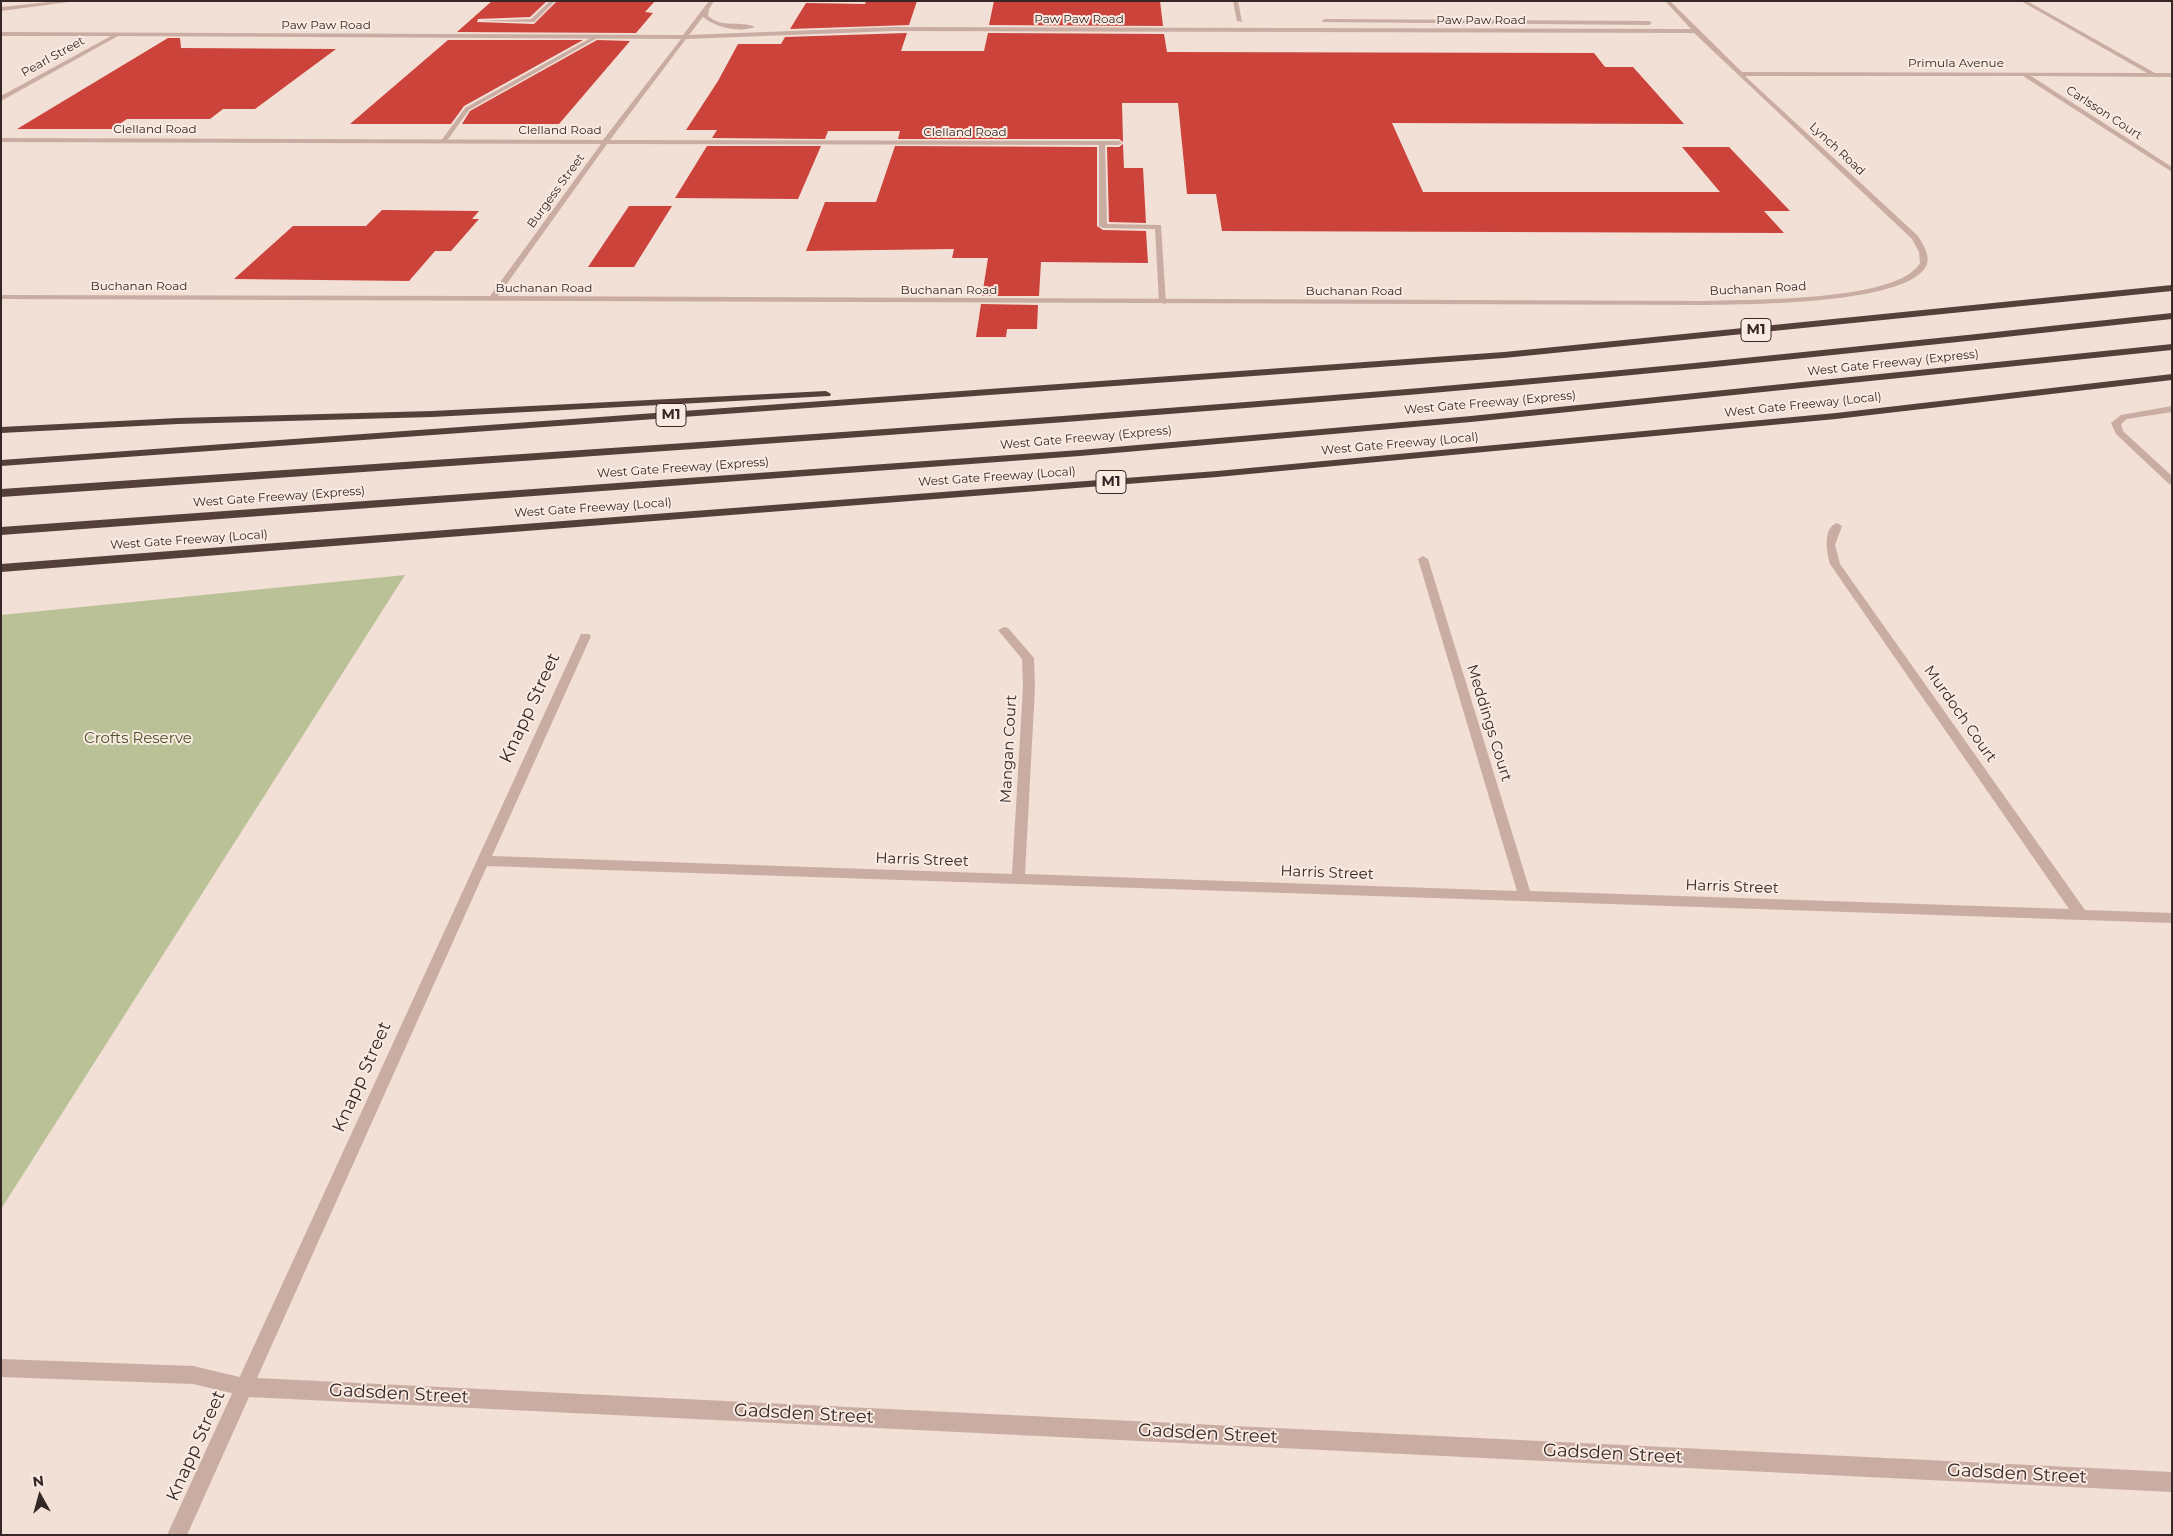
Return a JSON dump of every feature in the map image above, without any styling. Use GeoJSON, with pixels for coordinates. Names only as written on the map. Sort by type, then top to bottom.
{"type":"FeatureCollection","features":[{"type":"Feature","properties":{"kind":"highway","name":"M1"},"geometry":{"type":"LineString","coordinates":[[1,463],[1504,355],[2172,288]]}},
{"type":"Feature","properties":{"kind":"highway","name":"West Gate Freeway (Express)"},"geometry":{"type":"LineString","coordinates":[[1,492],[592,453],[1422,390],[1643,370],[2172,316]]}},
{"type":"Feature","properties":{"kind":"highway","name":"West Gate Freeway (Express)"},"geometry":{"type":"LineString","coordinates":[[1,531],[1080,453],[1491,417],[2172,347]]}},
{"type":"Feature","properties":{"kind":"highway"},"geometry":{"type":"LineString","coordinates":[[1,430],[198,421],[442,414],[1341,367]]}},
{"type":"Feature","properties":{"kind":"highway","name":"West Gate Freeway (Local)"},"geometry":{"type":"LineString","coordinates":[[1,570],[48,564],[1218,474],[1836,416],[2172,377]]}},
{"type":"Feature","properties":{"kind":"street"},"geometry":{"type":"LineString","coordinates":[[1,9],[74,1]]}},
{"type":"Feature","properties":{"kind":"street"},"geometry":{"type":"LineString","coordinates":[[481,21],[532,21],[553,1]]}},
{"type":"Feature","properties":{"kind":"street","name":"Burgess Street"},"geometry":{"type":"LineString","coordinates":[[492,299],[605,142],[712,1]]}},
{"type":"Feature","properties":{"kind":"street"},"geometry":{"type":"LineString","coordinates":[[1235,1],[1240,21]]}},
{"type":"Feature","properties":{"kind":"street","name":"Lynch Road"},"geometry":{"type":"LineString","coordinates":[[1666,1],[1740,74],[1915,238],[1925,257],[1923,266],[1914,275],[1896,285]]}},
{"type":"Feature","properties":{"kind":"street"},"geometry":{"type":"LineString","coordinates":[[2023,1],[2154,75]]}},
{"type":"Feature","properties":{"kind":"street"},"geometry":{"type":"LineString","coordinates":[[706,9],[706,17],[720,24],[745,27],[787,27]]}},
{"type":"Feature","properties":{"kind":"street"},"geometry":{"type":"LineString","coordinates":[[1216,30],[1240,21],[1250,21]]}},
{"type":"Feature","properties":{"kind":"street","name":"Paw Paw Road"},"geometry":{"type":"LineString","coordinates":[[1240,21],[1251,27],[1266,30]]}},
{"type":"Feature","properties":{"kind":"street","name":"Paw Paw Road"},"geometry":{"type":"LineString","coordinates":[[1319,21],[1652,23]]}},
{"type":"Feature","properties":{"kind":"street"},"geometry":{"type":"LineString","coordinates":[[1546,22],[1552,31]]}},
{"type":"Feature","properties":{"kind":"street","name":"Paw Paw Road"},"geometry":{"type":"LineString","coordinates":[[1,34],[651,36],[787,27],[893,29],[1697,31]]}},
{"type":"Feature","properties":{"kind":"street","name":"Paw Paw Road"},"geometry":{"type":"LineString","coordinates":[[687,34],[893,29]]}},
{"type":"Feature","properties":{"kind":"street","name":"Pearl Street"},"geometry":{"type":"LineString","coordinates":[[1,99],[116,35]]}},
{"type":"Feature","properties":{"kind":"street"},"geometry":{"type":"LineString","coordinates":[[444,141],[467,109],[598,36]]}},
{"type":"Feature","properties":{"kind":"street","name":"Primula Avenue"},"geometry":{"type":"LineString","coordinates":[[1740,74],[2172,75]]}},
{"type":"Feature","properties":{"kind":"street","name":"Carlsson Court"},"geometry":{"type":"LineString","coordinates":[[2024,75],[2172,170]]}},
{"type":"Feature","properties":{"kind":"street","name":"Clelland Road"},"geometry":{"type":"LineString","coordinates":[[1,140],[1119,144]]}},
{"type":"Feature","properties":{"kind":"street"},"geometry":{"type":"LineString","coordinates":[[1102,143],[1103,226],[1158,227],[1163,302]]}},
{"type":"Feature","properties":{"kind":"street","name":"Buchanan Road"},"geometry":{"type":"LineString","coordinates":[[1,297],[1706,303],[1836,296],[1868,292],[1896,285]]}},
{"type":"Feature","properties":{"kind":"street"},"geometry":{"type":"LineString","coordinates":[[2172,409],[2124,417],[2116,423],[2119,432],[2172,482]]}},
{"type":"Feature","properties":{"kind":"street","name":"Murdoch Court"},"geometry":{"type":"LineString","coordinates":[[1837,526],[1830,545],[1835,564],[2081,915]]}},
{"type":"Feature","properties":{"kind":"street","name":"Meddings Court"},"geometry":{"type":"LineString","coordinates":[[1423,560],[1525,896]]}},
{"type":"Feature","properties":{"kind":"street","name":"Mangan Court"},"geometry":{"type":"LineString","coordinates":[[1004,630],[1028,658],[1029,687],[1018,879]]}},
{"type":"Feature","properties":{"kind":"street","name":"Knapp Street"},"geometry":{"type":"LineString","coordinates":[[177,1535],[585,636]]}},
{"type":"Feature","properties":{"kind":"street","name":"Harris Street"},"geometry":{"type":"LineString","coordinates":[[482,861],[2172,918]]}},
{"type":"Feature","properties":{"kind":"street","name":"Gadsden Street"},"geometry":{"type":"LineString","coordinates":[[1,1368],[193,1374],[244,1387],[2172,1482]]}},
{"type":"Feature","properties":{"kind":"green space","name":"Crofts Reserve"},"geometry":{"type":"Polygon","coordinates":[[[405,575],[1,1209],[1,615],[405,575]]]}},
{"type":"Feature","properties":{"kind":"building"},"geometry":{"type":"Polygon","coordinates":[[[492,1],[547,1],[530,17],[478,19],[477,22],[534,24],[557,1],[655,1],[645,12],[653,13],[636,33],[457,32],[492,1]]]}},
{"type":"Feature","properties":{"kind":"building"},"geometry":{"type":"Polygon","coordinates":[[[866,1],[917,1],[909,25],[790,29],[806,3],[865,4],[866,1]]]}},
{"type":"Feature","properties":{"kind":"building"},"geometry":{"type":"Polygon","coordinates":[[[994,1],[1160,1],[1163,26],[989,25],[994,1]]]}},
{"type":"Feature","properties":{"kind":"building"},"geometry":{"type":"Polygon","coordinates":[[[907,33],[901,51],[984,51],[988,33],[1164,34],[1167,52],[1594,53],[1605,67],[1633,67],[1684,124],[1392,123],[1423,192],[1720,192],[1682,147],[1729,147],[1790,211],[1764,211],[1784,233],[1222,231],[1216,194],[1187,194],[1178,103],[1122,103],[1123,142],[1119,139],[898,139],[900,131],[828,131],[825,139],[712,138],[717,130],[686,130],[718,81],[738,44],[781,44],[785,37],[907,33]]]}},
{"type":"Feature","properties":{"kind":"building"},"geometry":{"type":"Polygon","coordinates":[[[168,38],[180,38],[181,48],[336,49],[255,109],[223,109],[210,119],[127,119],[112,129],[17,129],[168,38]]]}},
{"type":"Feature","properties":{"kind":"building"},"geometry":{"type":"Polygon","coordinates":[[[448,40],[583,40],[464,106],[451,124],[350,124],[448,40]]]}},
{"type":"Feature","properties":{"kind":"building"},"geometry":{"type":"Polygon","coordinates":[[[597,40],[630,41],[559,124],[462,124],[470,111],[597,40]]]}},
{"type":"Feature","properties":{"kind":"building"},"geometry":{"type":"Polygon","coordinates":[[[1123,144],[1124,168],[1143,168],[1146,223],[1109,222],[1107,147],[1119,147],[1123,144]]]}},
{"type":"Feature","properties":{"kind":"building"},"geometry":{"type":"Polygon","coordinates":[[[707,146],[821,146],[798,199],[675,198],[707,146]]]}},
{"type":"Feature","properties":{"kind":"building"},"geometry":{"type":"Polygon","coordinates":[[[895,146],[1097,147],[1097,226],[1103,230],[1146,231],[1148,263],[1041,262],[1039,296],[982,296],[988,258],[952,258],[954,249],[806,251],[825,202],[876,202],[895,146]]]}},
{"type":"Feature","properties":{"kind":"building"},"geometry":{"type":"Polygon","coordinates":[[[629,206],[672,206],[634,267],[588,267],[629,206]]]}},
{"type":"Feature","properties":{"kind":"building"},"geometry":{"type":"Polygon","coordinates":[[[382,210],[479,211],[472,219],[479,219],[451,251],[435,251],[409,281],[234,279],[293,226],[366,226],[382,210]]]}},
{"type":"Feature","properties":{"kind":"building"},"geometry":{"type":"Polygon","coordinates":[[[981,304],[1038,305],[1037,329],[1007,329],[1006,337],[976,337],[981,304]]]}}]}
